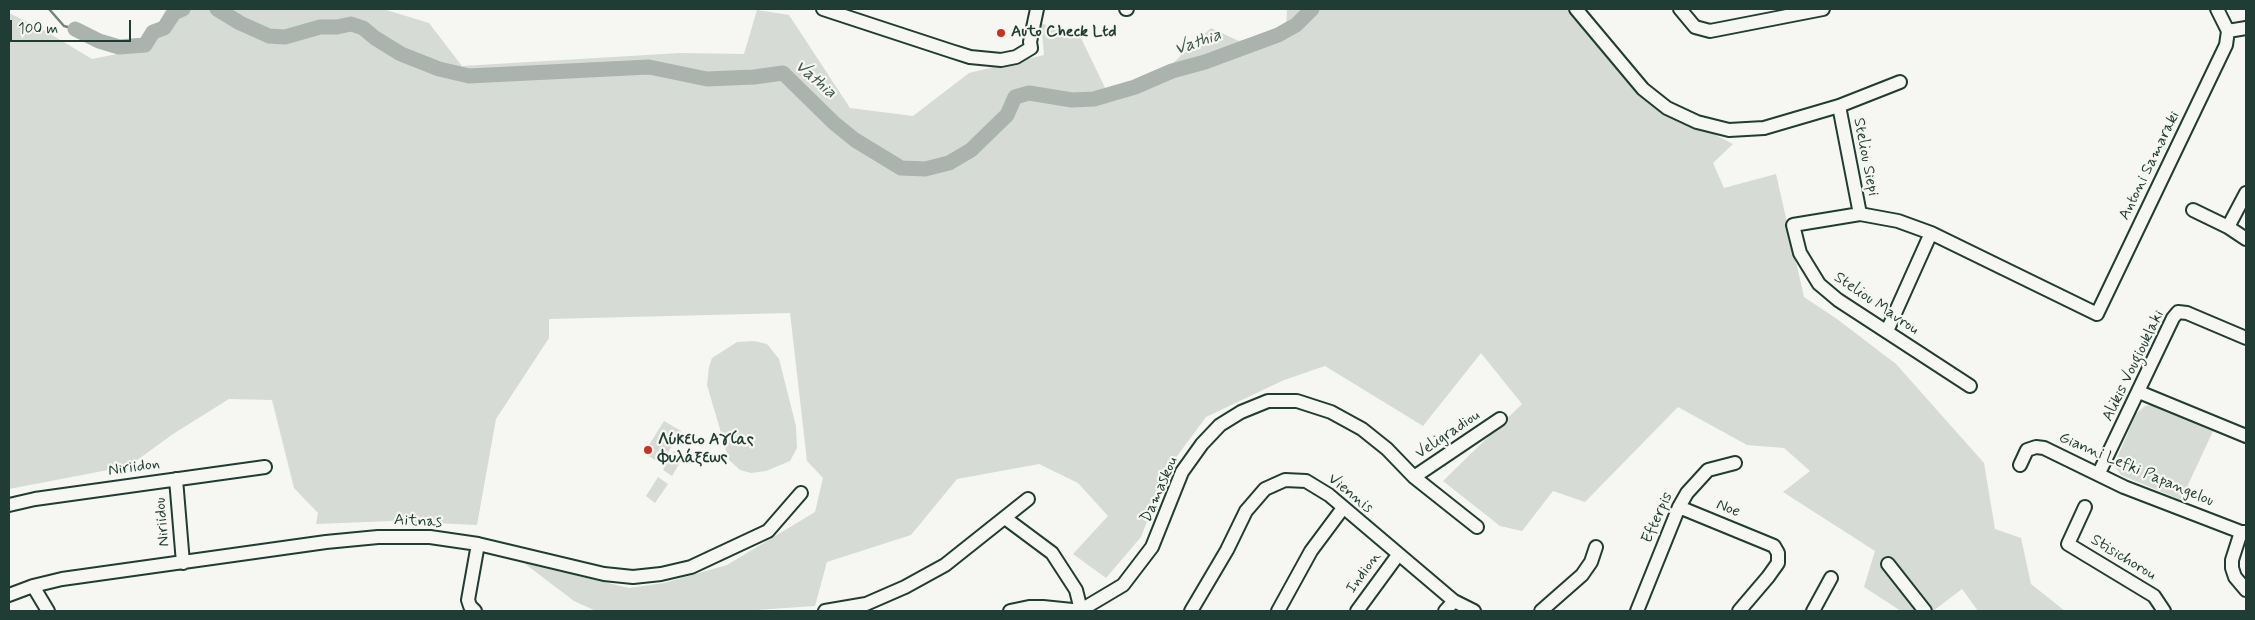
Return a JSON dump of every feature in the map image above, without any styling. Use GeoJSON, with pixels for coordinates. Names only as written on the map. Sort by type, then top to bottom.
{"type":"FeatureCollection","features":[{"type":"Feature","properties":{"kind":"street"},"geometry":{"type":"LineString","coordinates":[[824,9],[961,54],[988,60],[1001,60],[1016,57],[1031,48],[1030,42],[1037,9]]}},
{"type":"Feature","properties":{"kind":"street"},"geometry":{"type":"LineString","coordinates":[[1576,9],[1643,89],[1667,108],[1697,122],[1729,130],[1764,128],[1839,106],[1900,82]]}},
{"type":"Feature","properties":{"kind":"street"},"geometry":{"type":"LineString","coordinates":[[1680,9],[1695,26],[1710,31],[1823,9]]}},
{"type":"Feature","properties":{"kind":"street"},"geometry":{"type":"LineString","coordinates":[[2217,9],[2228,31],[2246,28]]}},
{"type":"Feature","properties":{"kind":"street","name":"Antoni Samaraki"},"geometry":{"type":"LineString","coordinates":[[1930,233],[2097,314],[2226,45],[2228,31]]}},
{"type":"Feature","properties":{"kind":"street","name":"Steliou Siepi"},"geometry":{"type":"LineString","coordinates":[[1839,106],[1860,214]]}},
{"type":"Feature","properties":{"kind":"street"},"geometry":{"type":"LineString","coordinates":[[2228,227],[2246,193]]}},
{"type":"Feature","properties":{"kind":"street"},"geometry":{"type":"LineString","coordinates":[[2193,210],[2228,227],[2246,239]]}},
{"type":"Feature","properties":{"kind":"street"},"geometry":{"type":"LineString","coordinates":[[1860,214],[1898,221],[1930,233],[1887,331]]}},
{"type":"Feature","properties":{"kind":"street","name":"Steliou Mavrou"},"geometry":{"type":"LineString","coordinates":[[1860,214],[1793,225],[1800,253],[1819,284],[1838,300],[1970,386]]}},
{"type":"Feature","properties":{"kind":"street","name":"Alikis Vougiouklaki"},"geometry":{"type":"LineString","coordinates":[[2099,472],[2173,318],[2178,312],[2186,313],[2246,338]]}},
{"type":"Feature","properties":{"kind":"street"},"geometry":{"type":"LineString","coordinates":[[2139,392],[2246,436]]}},
{"type":"Feature","properties":{"kind":"street","name":"Damaskou"},"geometry":{"type":"LineString","coordinates":[[1082,611],[1123,585],[1152,547],[1182,472],[1202,444],[1220,424],[1241,412],[1268,402],[1297,401],[1331,412],[1362,429],[1387,449],[1414,477],[1478,527]]}},
{"type":"Feature","properties":{"kind":"street","name":"Veligradiou"},"geometry":{"type":"LineString","coordinates":[[1414,477],[1500,419]]}},
{"type":"Feature","properties":{"kind":"street","name":"Gianni Lefki Papangelou"},"geometry":{"type":"LineString","coordinates":[[2020,465],[2027,450],[2036,447],[2044,448],[2099,472],[2124,486],[2244,532]]}},
{"type":"Feature","properties":{"kind":"street","name":"Efterpis"},"geometry":{"type":"LineString","coordinates":[[1637,611],[1679,507],[1687,493],[1708,470],[1735,463]]}},
{"type":"Feature","properties":{"kind":"street","name":"Niriidon"},"geometry":{"type":"LineString","coordinates":[[9,505],[35,499],[176,478],[265,467]]}},
{"type":"Feature","properties":{"kind":"street","name":"Niriidou"},"geometry":{"type":"LineString","coordinates":[[176,478],[182,563]]}},
{"type":"Feature","properties":{"kind":"street","name":"Viennis"},"geometry":{"type":"LineString","coordinates":[[1191,611],[1227,550],[1246,511],[1265,489],[1284,480],[1306,481],[1329,495],[1454,601],[1474,611]]}},
{"type":"Feature","properties":{"kind":"street","name":"Aitnas"},"geometry":{"type":"LineString","coordinates":[[9,595],[33,586],[62,579],[326,542],[378,537],[430,537],[478,544],[604,574],[633,577],[661,574],[691,567],[768,531],[801,493]]}},
{"type":"Feature","properties":{"kind":"street"},"geometry":{"type":"LineString","coordinates":[[825,611],[866,604],[905,587],[945,565],[1028,499]]}},
{"type":"Feature","properties":{"kind":"street","name":"Noe"},"geometry":{"type":"LineString","coordinates":[[1679,507],[1774,546],[1778,553],[1778,563],[1739,611]]}},
{"type":"Feature","properties":{"kind":"street","name":"Stisichorou"},"geometry":{"type":"LineString","coordinates":[[2086,507],[2068,544],[2154,596],[2164,611]]}},
{"type":"Feature","properties":{"kind":"street"},"geometry":{"type":"LineString","coordinates":[[1278,611],[1311,551],[1344,508]]}},
{"type":"Feature","properties":{"kind":"street"},"geometry":{"type":"LineString","coordinates":[[1005,518],[1052,553],[1076,590],[1082,611],[1029,607],[1010,611]]}},
{"type":"Feature","properties":{"kind":"street"},"geometry":{"type":"LineString","coordinates":[[2244,532],[2232,560],[2232,568],[2235,577],[2246,590]]}},
{"type":"Feature","properties":{"kind":"street"},"geometry":{"type":"LineString","coordinates":[[475,611],[470,606],[468,600],[478,544]]}},
{"type":"Feature","properties":{"kind":"street"},"geometry":{"type":"LineString","coordinates":[[1541,611],[1582,575],[1591,562],[1596,547]]}},
{"type":"Feature","properties":{"kind":"street","name":"Indion"},"geometry":{"type":"LineString","coordinates":[[1357,611],[1398,555]]}},
{"type":"Feature","properties":{"kind":"street"},"geometry":{"type":"LineString","coordinates":[[1888,564],[1925,611]]}},
{"type":"Feature","properties":{"kind":"street"},"geometry":{"type":"LineString","coordinates":[[1813,611],[1831,578]]}},
{"type":"Feature","properties":{"kind":"street"},"geometry":{"type":"LineString","coordinates":[[33,586],[48,611]]}},
{"type":"Feature","properties":{"kind":"street"},"geometry":{"type":"LineString","coordinates":[[1445,611],[1454,601]]}},
{"type":"Feature","properties":{"kind":"shaded area"},"geometry":{"type":"Polygon","coordinates":[[[166,9],[383,9],[429,23],[462,66],[680,53],[744,54],[757,10],[789,15],[850,108],[913,116],[969,73],[1044,55],[1041,23],[1081,38],[1109,96],[1147,87],[1211,28],[1239,41],[1286,28],[1287,9],[1572,9],[1657,105],[1733,144],[1713,163],[1724,188],[1776,174],[1804,297],[1837,319],[1896,364],[1984,463],[1995,529],[2021,538],[2031,584],[2065,611],[1978,611],[1962,589],[1933,611],[1901,611],[1864,587],[1875,551],[1783,492],[1810,471],[1784,448],[1747,445],[1678,407],[1585,502],[1553,491],[1522,531],[1500,526],[1443,481],[1522,404],[1481,353],[1423,426],[1325,366],[1284,380],[1206,417],[1166,471],[1141,537],[1106,578],[1073,554],[1108,516],[1078,483],[1039,464],[957,479],[911,535],[827,562],[815,606],[742,611],[596,611],[574,601],[524,563],[629,588],[664,583],[727,565],[815,512],[823,478],[807,461],[790,313],[549,319],[549,338],[496,419],[477,525],[392,521],[316,524],[318,513],[294,488],[272,400],[229,399],[173,434],[129,466],[9,489],[9,13],[47,32],[92,59],[147,48],[166,9]]]}},
{"type":"Feature","properties":{"kind":"shaded area"},"geometry":{"type":"Polygon","coordinates":[[[754,341],[767,344],[779,359],[796,426],[797,448],[790,461],[766,471],[751,473],[740,470],[729,460],[707,385],[712,358],[737,342],[754,341]]]}},
{"type":"Feature","properties":{"kind":"shaded area"},"geometry":{"type":"Polygon","coordinates":[[[2151,405],[2213,431],[2181,500],[2121,475],[2114,465],[2136,414],[2145,406],[2151,405]]]}},
{"type":"Feature","properties":{"kind":"shaded area"},"geometry":{"type":"Polygon","coordinates":[[[664,421],[681,431],[661,464],[644,453],[664,421]]]}},
{"type":"Feature","properties":{"kind":"shaded area"},"geometry":{"type":"Polygon","coordinates":[[[674,451],[684,456],[672,476],[663,470],[674,451]]]}},
{"type":"Feature","properties":{"kind":"shaded area"},"geometry":{"type":"Polygon","coordinates":[[[658,477],[668,484],[655,503],[646,496],[658,477]]]}},
{"type":"Feature","properties":{"kind":"waterway","name":"Vathia"},"geometry":{"type":"LineString","coordinates":[[49,9],[64,26],[75,29]]}},
{"type":"Feature","properties":{"kind":"waterway","name":"Vathia"},"geometry":{"type":"LineString","coordinates":[[75,29],[99,41],[119,47],[145,45],[153,32],[164,28],[174,13],[183,9]]}},
{"type":"Feature","properties":{"kind":"waterway","name":"Vathia"},"geometry":{"type":"LineString","coordinates":[[217,9],[240,23],[269,36],[285,37],[320,27],[337,27],[351,24],[363,28],[401,54],[439,69],[469,76],[649,67],[707,79],[754,77],[783,73],[834,123],[855,140],[901,168],[925,169],[949,163],[971,150],[1007,115],[1015,97],[1029,93],[1072,100],[1094,99],[1135,87],[1172,71],[1205,62],[1278,35],[1296,25],[1312,9]]}},
{"type":"Feature","properties":{"kind":"place","name":"Auto Check Ltd"},"geometry":{"type":"Point","coordinates":[1001,33]}},
{"type":"Feature","properties":{"kind":"place","name":"Λύκειο Αγίας Φυλάξεως"},"geometry":{"type":"Point","coordinates":[648,450]}}]}
